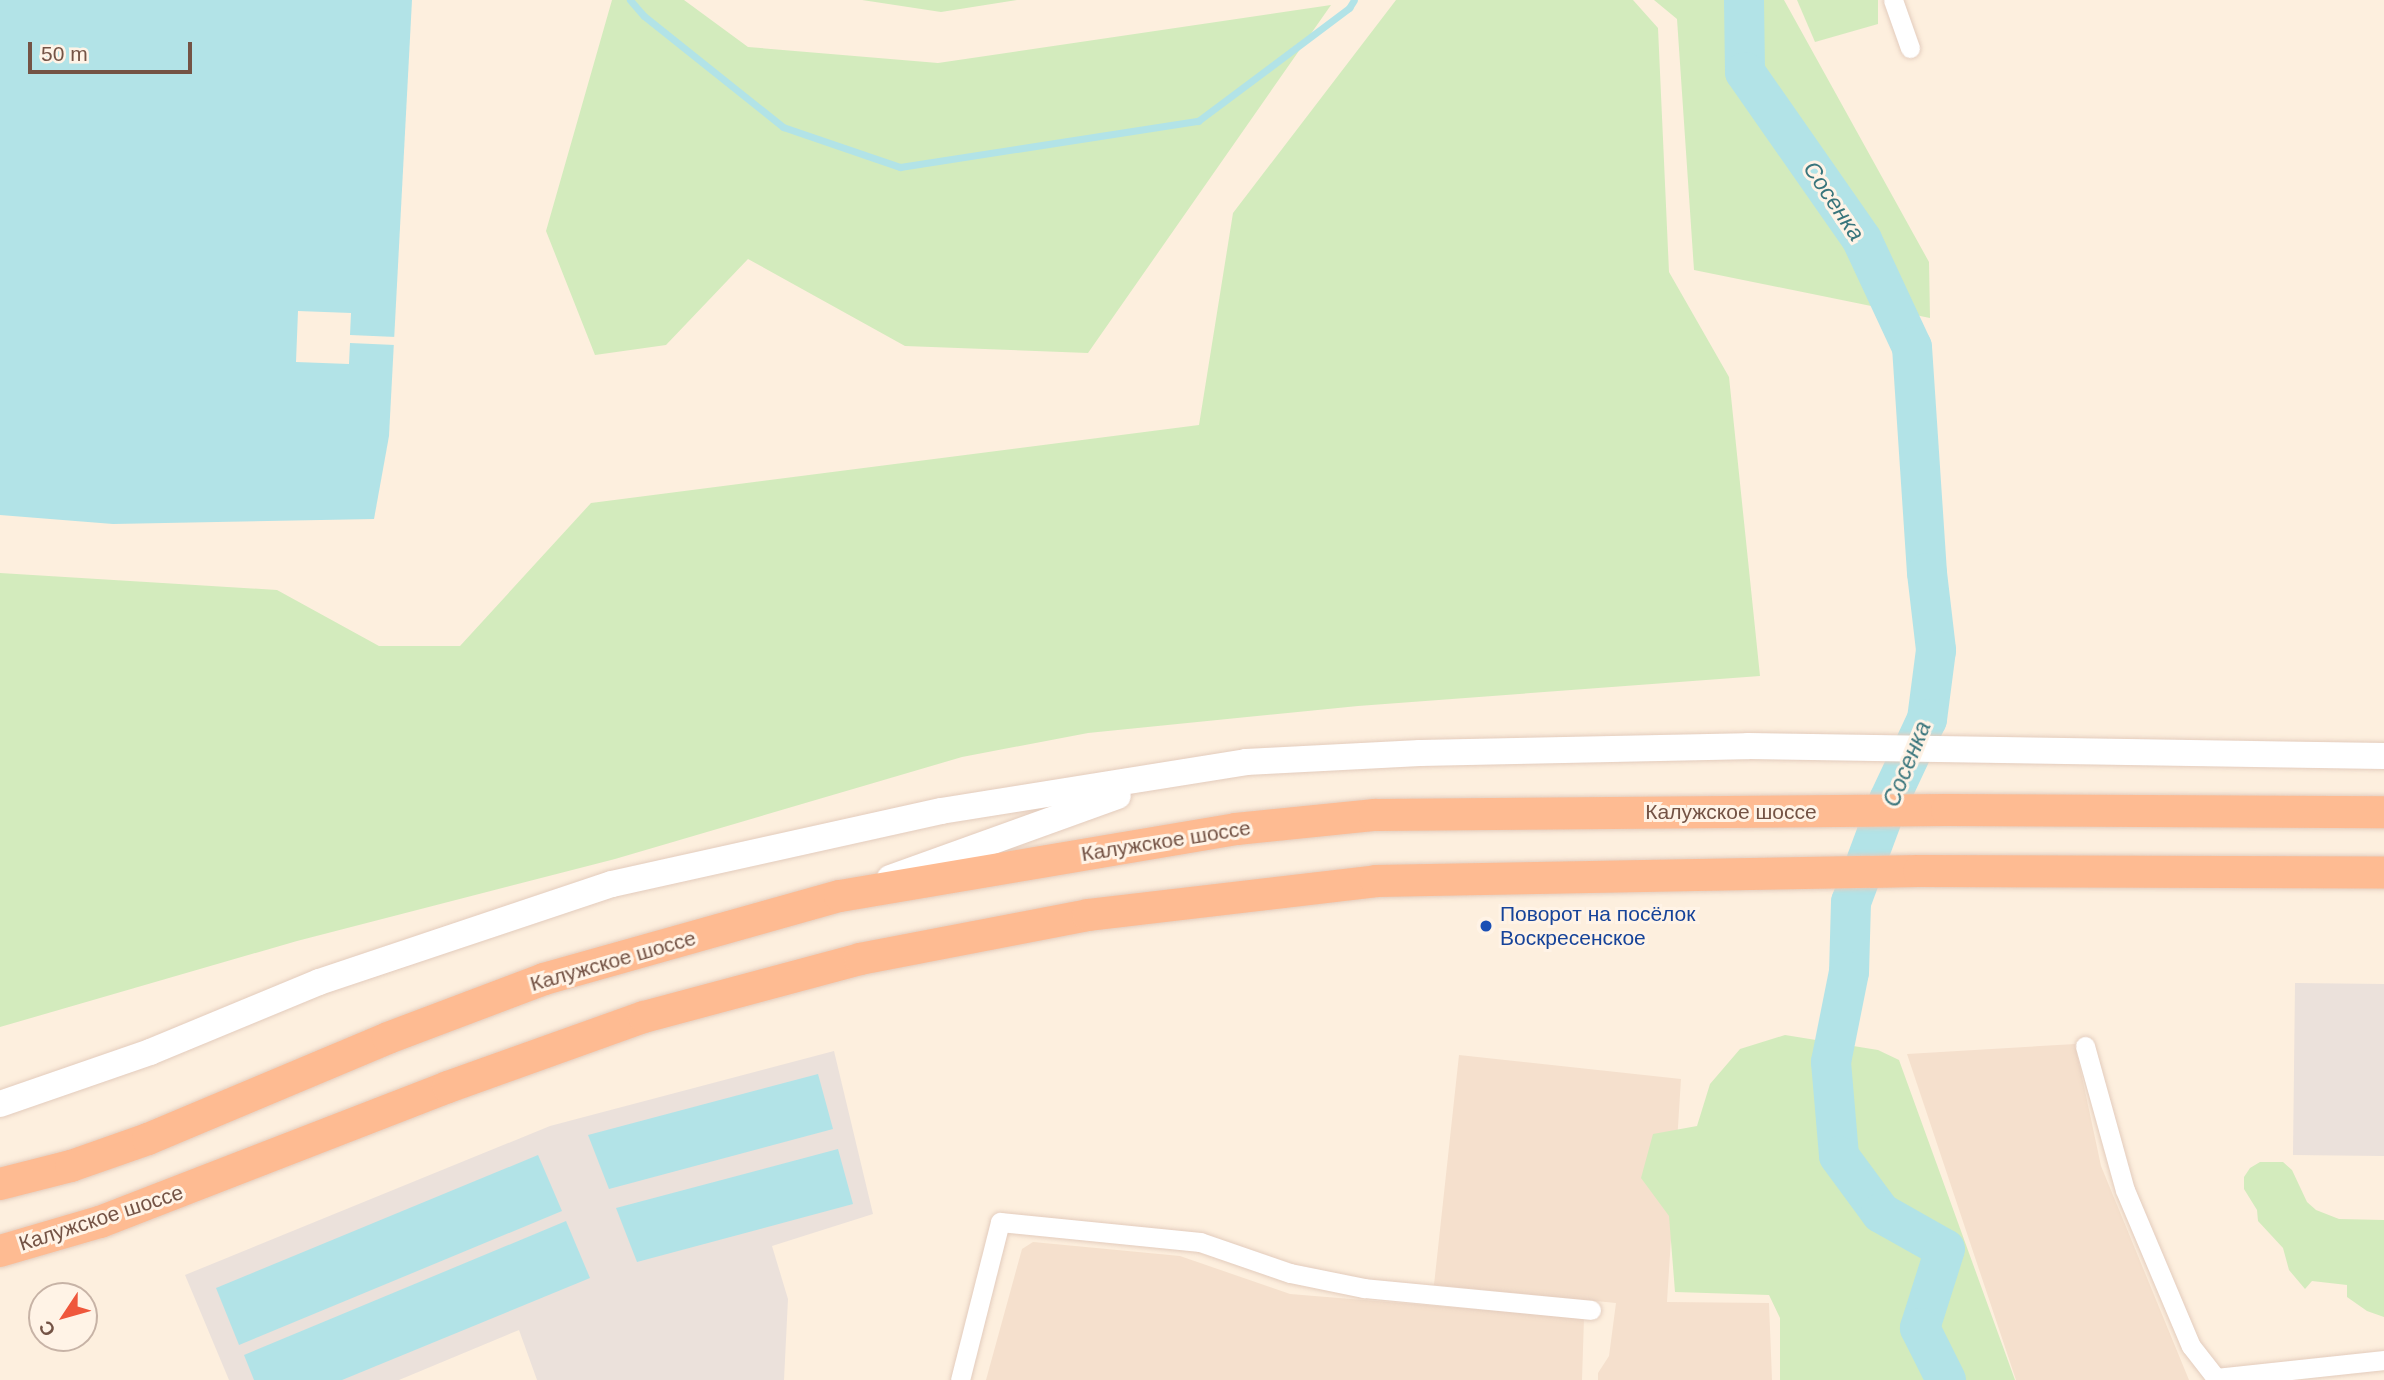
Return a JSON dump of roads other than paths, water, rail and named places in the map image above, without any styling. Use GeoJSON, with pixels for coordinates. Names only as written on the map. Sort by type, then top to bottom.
{"type":"FeatureCollection","features":[{"type":"Feature","properties":{"kind":"highway","name":"Калужское шоссе"},"geometry":{"type":"LineString","coordinates":[[0,1184],[71,1166],[148,1139],[388,1038],[544,979],[840,896],[1236,829],[1375,815],[1947,810],[2384,812]]}},
{"type":"Feature","properties":{"kind":"highway","name":"Калужское шоссе"},"geometry":{"type":"LineString","coordinates":[[0,1251],[100,1222],[448,1087],[644,1017],[860,959],[1088,915],[1376,881],[1919,871],[2384,873]]}},
{"type":"Feature","properties":{"kind":"main road"},"geometry":{"type":"LineString","coordinates":[[0,1104],[150,1052],[319,982],[612,884],[941,811],[1247,762],[1420,753],[1748,746],[2384,756]]}},
{"type":"Feature","properties":{"kind":"main road"},"geometry":{"type":"LineString","coordinates":[[840,896],[1189,772]]}},
{"type":"Feature","properties":{"kind":"street"},"geometry":{"type":"LineString","coordinates":[[1893,0],[1910,48]]}},
{"type":"Feature","properties":{"kind":"street"},"geometry":{"type":"LineString","coordinates":[[2085,1046],[2125,1190],[2191,1346],[2216,1378],[2384,1360]]}},
{"type":"Feature","properties":{"kind":"street"},"geometry":{"type":"LineString","coordinates":[[960,1380],[1000,1222],[1200,1242],[1290,1273],[1364,1288],[1591,1310]]}},
{"type":"Feature","properties":{"kind":"water"},"geometry":{"type":"Polygon","coordinates":[[[0,0],[412,0],[389,436],[374,519],[113,524],[0,515],[0,0]]]}},
{"type":"Feature","properties":{"kind":"water"},"geometry":{"type":"Polygon","coordinates":[[[818,1074],[833,1129],[609,1189],[588,1135],[818,1074]]]}},
{"type":"Feature","properties":{"kind":"water"},"geometry":{"type":"Polygon","coordinates":[[[838,1149],[853,1204],[637,1262],[616,1208],[838,1149]]]}},
{"type":"Feature","properties":{"kind":"water"},"geometry":{"type":"Polygon","coordinates":[[[538,1155],[562,1211],[239,1345],[216,1288],[538,1155]]]}},
{"type":"Feature","properties":{"kind":"water"},"geometry":{"type":"Polygon","coordinates":[[[566,1221],[590,1278],[342,1380],[254,1380],[244,1355],[566,1221]]]}},
{"type":"Feature","properties":{"kind":"waterway"},"geometry":{"type":"LineString","coordinates":[[630,0],[644,16],[783,127],[900,167],[1198,121],[1349,8],[1354,0]]}},
{"type":"Feature","properties":{"kind":"waterway","name":"Сосенка"},"geometry":{"type":"LineString","coordinates":[[1744,0],[1745,72],[1862,240],[1912,347],[1927,573],[1936,650],[1927,719],[1889,800],[1851,902],[1849,972],[1831,1062],[1839,1156],[1881,1213],[1945,1249],[1920,1328],[1946,1380]]}},
{"type":"Feature","properties":{"kind":"place","name":"Поворот на посёлок Воскресенское"},"geometry":{"type":"Point","coordinates":[1486,926]}}]}
